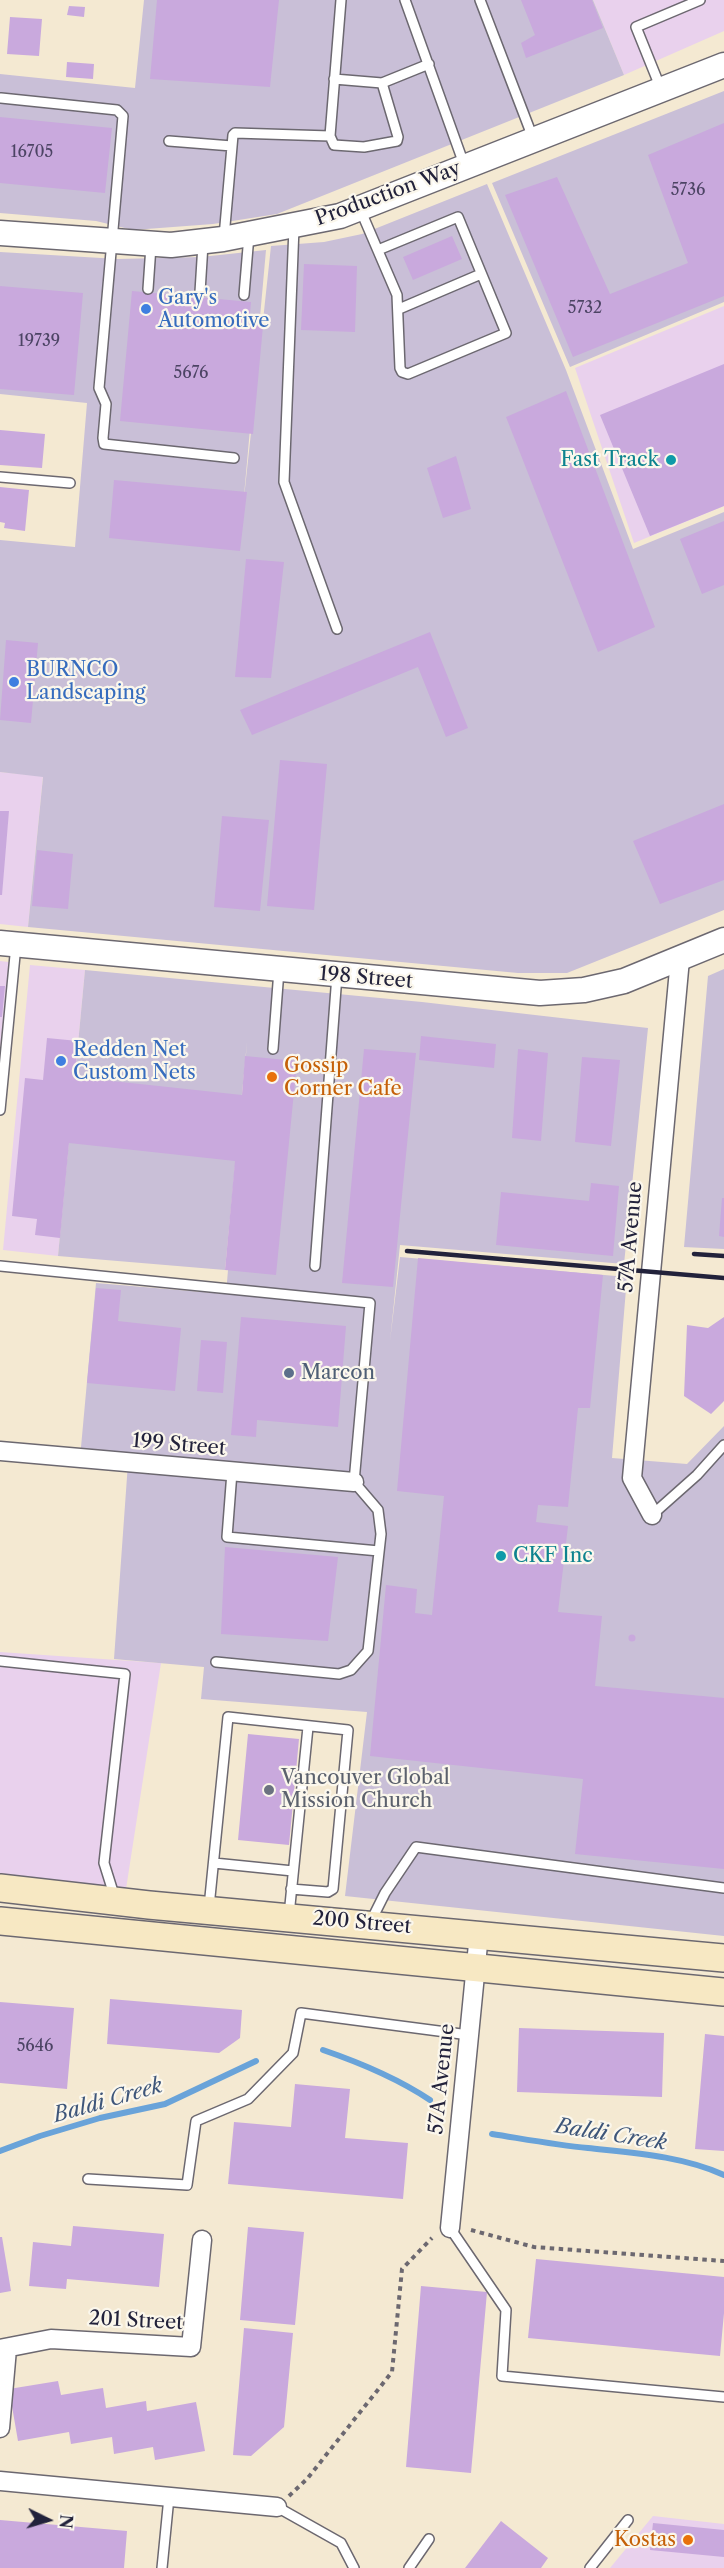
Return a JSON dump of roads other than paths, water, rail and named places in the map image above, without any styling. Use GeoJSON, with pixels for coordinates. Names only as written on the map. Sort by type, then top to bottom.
{"type":"FeatureCollection","features":[{"type":"Feature","properties":{"kind":"main road","name":"200 Street"},"geometry":{"type":"LineString","coordinates":[[0,1888],[724,1958]]}},
{"type":"Feature","properties":{"kind":"main road","name":"200 Street"},"geometry":{"type":"LineString","coordinates":[[0,1922],[724,1992]]}},
{"type":"Feature","properties":{"kind":"street","name":"Production Way"},"geometry":{"type":"LineString","coordinates":[[0,233],[171,245],[249,235],[340,216],[724,65]]}},
{"type":"Feature","properties":{"kind":"street","name":"198 Street"},"geometry":{"type":"LineString","coordinates":[[8,944],[520,992],[569,992],[624,981],[724,940]]}},
{"type":"Feature","properties":{"kind":"street","name":"57A Avenue"},"geometry":{"type":"LineString","coordinates":[[652,1515],[632,1479],[680,958]]}},
{"type":"Feature","properties":{"kind":"street","name":"199 Street"},"geometry":{"type":"LineString","coordinates":[[0,1451],[354,1482]]}},
{"type":"Feature","properties":{"kind":"street","name":"57A Avenue"},"geometry":{"type":"LineString","coordinates":[[450,2228],[479,1934]]}},
{"type":"Feature","properties":{"kind":"street","name":"201 Street"},"geometry":{"type":"LineString","coordinates":[[0,2428],[4,2349],[51,2340],[191,2347],[202,2240]]}},
{"type":"Feature","properties":{"kind":"street"},"geometry":{"type":"LineString","coordinates":[[0,2481],[277,2507]]}},
{"type":"Feature","properties":{"kind":"lane"},"geometry":{"type":"LineString","coordinates":[[341,0],[330,136],[334,145],[364,147],[397,141],[398,137],[382,83]]}},
{"type":"Feature","properties":{"kind":"lane"},"geometry":{"type":"LineString","coordinates":[[405,0],[465,167]]}},
{"type":"Feature","properties":{"kind":"lane"},"geometry":{"type":"LineString","coordinates":[[480,0],[534,140]]}},
{"type":"Feature","properties":{"kind":"lane"},"geometry":{"type":"LineString","coordinates":[[661,90],[636,27],[700,0]]}},
{"type":"Feature","properties":{"kind":"lane"},"geometry":{"type":"LineString","coordinates":[[334,79],[382,83],[429,64]]}},
{"type":"Feature","properties":{"kind":"lane"},"geometry":{"type":"LineString","coordinates":[[1,99],[117,110],[121,112],[124,122],[99,388],[106,404],[104,444],[234,458]]}},
{"type":"Feature","properties":{"kind":"lane"},"geometry":{"type":"LineString","coordinates":[[200,292],[213,240],[233,135],[238,131],[330,136]]}},
{"type":"Feature","properties":{"kind":"lane"},"geometry":{"type":"LineString","coordinates":[[169,141],[232,146]]}},
{"type":"Feature","properties":{"kind":"lane"},"geometry":{"type":"LineString","coordinates":[[360,208],[397,295],[402,372],[408,374],[506,333],[458,217],[378,250]]}},
{"type":"Feature","properties":{"kind":"lane"},"geometry":{"type":"LineString","coordinates":[[294,226],[284,482],[337,629]]}},
{"type":"Feature","properties":{"kind":"lane"},"geometry":{"type":"LineString","coordinates":[[244,295],[249,235]]}},
{"type":"Feature","properties":{"kind":"lane"},"geometry":{"type":"LineString","coordinates":[[148,289],[152,244]]}},
{"type":"Feature","properties":{"kind":"lane"},"geometry":{"type":"LineString","coordinates":[[399,309],[481,274]]}},
{"type":"Feature","properties":{"kind":"lane"},"geometry":{"type":"LineString","coordinates":[[0,477],[70,483]]}},
{"type":"Feature","properties":{"kind":"lane"},"geometry":{"type":"LineString","coordinates":[[0,1110],[8,944]]}},
{"type":"Feature","properties":{"kind":"lane"},"geometry":{"type":"LineString","coordinates":[[273,1049],[279,969]]}},
{"type":"Feature","properties":{"kind":"lane"},"geometry":{"type":"LineString","coordinates":[[315,1266],[337,975]]}},
{"type":"Feature","properties":{"kind":"lane"},"geometry":{"type":"LineString","coordinates":[[0,1266],[370,1303],[354,1482],[378,1510],[381,1534],[368,1651],[351,1670],[339,1674],[216,1662]]}},
{"type":"Feature","properties":{"kind":"lane"},"geometry":{"type":"LineString","coordinates":[[652,1515],[697,1475],[724,1445]]}},
{"type":"Feature","properties":{"kind":"lane"},"geometry":{"type":"LineString","coordinates":[[232,1472],[227,1537],[379,1551]]}},
{"type":"Feature","properties":{"kind":"lane"},"geometry":{"type":"LineString","coordinates":[[0,1661],[125,1674],[104,1863],[116,1900]]}},
{"type":"Feature","properties":{"kind":"lane"},"geometry":{"type":"LineString","coordinates":[[209,1910],[228,1717],[348,1730],[333,1889],[328,1892],[291,1889]]}},
{"type":"Feature","properties":{"kind":"lane"},"geometry":{"type":"LineString","coordinates":[[289,1917],[308,1727]]}},
{"type":"Feature","properties":{"kind":"lane"},"geometry":{"type":"LineString","coordinates":[[370,1924],[385,1893],[417,1847],[724,1888]]}},
{"type":"Feature","properties":{"kind":"lane"},"geometry":{"type":"LineString","coordinates":[[214,1863],[293,1871]]}},
{"type":"Feature","properties":{"kind":"lane"},"geometry":{"type":"LineString","coordinates":[[88,2179],[187,2185],[196,2121],[248,2099],[293,2053],[300,2013],[469,2035]]}},
{"type":"Feature","properties":{"kind":"lane"},"geometry":{"type":"LineString","coordinates":[[450,2228],[506,2310],[502,2376],[724,2397]]}},
{"type":"Feature","properties":{"kind":"lane"},"geometry":{"type":"LineString","coordinates":[[162,2568],[169,2497]]}},
{"type":"Feature","properties":{"kind":"lane"},"geometry":{"type":"LineString","coordinates":[[277,2507],[341,2543],[354,2568]]}},
{"type":"Feature","properties":{"kind":"lane"},"geometry":{"type":"LineString","coordinates":[[590,2568],[628,2520]]}},
{"type":"Feature","properties":{"kind":"lane"},"geometry":{"type":"LineString","coordinates":[[409,2568],[429,2539]]}},
{"type":"Feature","properties":{"kind":"waterway","name":"Baldi Creek"},"geometry":{"type":"LineString","coordinates":[[323,2050],[378,2072],[430,2100]]}},
{"type":"Feature","properties":{"kind":"waterway","name":"Baldi Creek"},"geometry":{"type":"LineString","coordinates":[[0,2151],[100,2118],[165,2104],[256,2061]]}},
{"type":"Feature","properties":{"kind":"waterway","name":"Baldi Creek"},"geometry":{"type":"LineString","coordinates":[[492,2134],[675,2159],[724,2175]]}},
{"type":"Feature","properties":{"kind":"railway"},"geometry":{"type":"LineString","coordinates":[[407,1251],[724,1278]]}},
{"type":"Feature","properties":{"kind":"railway"},"geometry":{"type":"LineString","coordinates":[[694,1254],[724,1256]]}},
{"type":"Feature","properties":{"kind":"place","name":"Gary's Automotive"},"geometry":{"type":"Point","coordinates":[146,309]}},
{"type":"Feature","properties":{"kind":"place","name":"Fast Track"},"geometry":{"type":"Point","coordinates":[671,460]}},
{"type":"Feature","properties":{"kind":"place","name":"BURNCO Landscaping"},"geometry":{"type":"Point","coordinates":[14,682]}},
{"type":"Feature","properties":{"kind":"place","name":"Redden Net Custom Nets"},"geometry":{"type":"Point","coordinates":[61,1061]}},
{"type":"Feature","properties":{"kind":"place","name":"Gossip Corner Cafe"},"geometry":{"type":"Point","coordinates":[272,1077]}},
{"type":"Feature","properties":{"kind":"place","name":"Marcon"},"geometry":{"type":"Point","coordinates":[289,1373]}},
{"type":"Feature","properties":{"kind":"place","name":"CKF Inc"},"geometry":{"type":"Point","coordinates":[501,1556]}},
{"type":"Feature","properties":{"kind":"place","name":"Vancouver Global Mission Church"},"geometry":{"type":"Point","coordinates":[269,1790]}},
{"type":"Feature","properties":{"kind":"place","name":"Kostas"},"geometry":{"type":"Point","coordinates":[688,2540]}}]}
